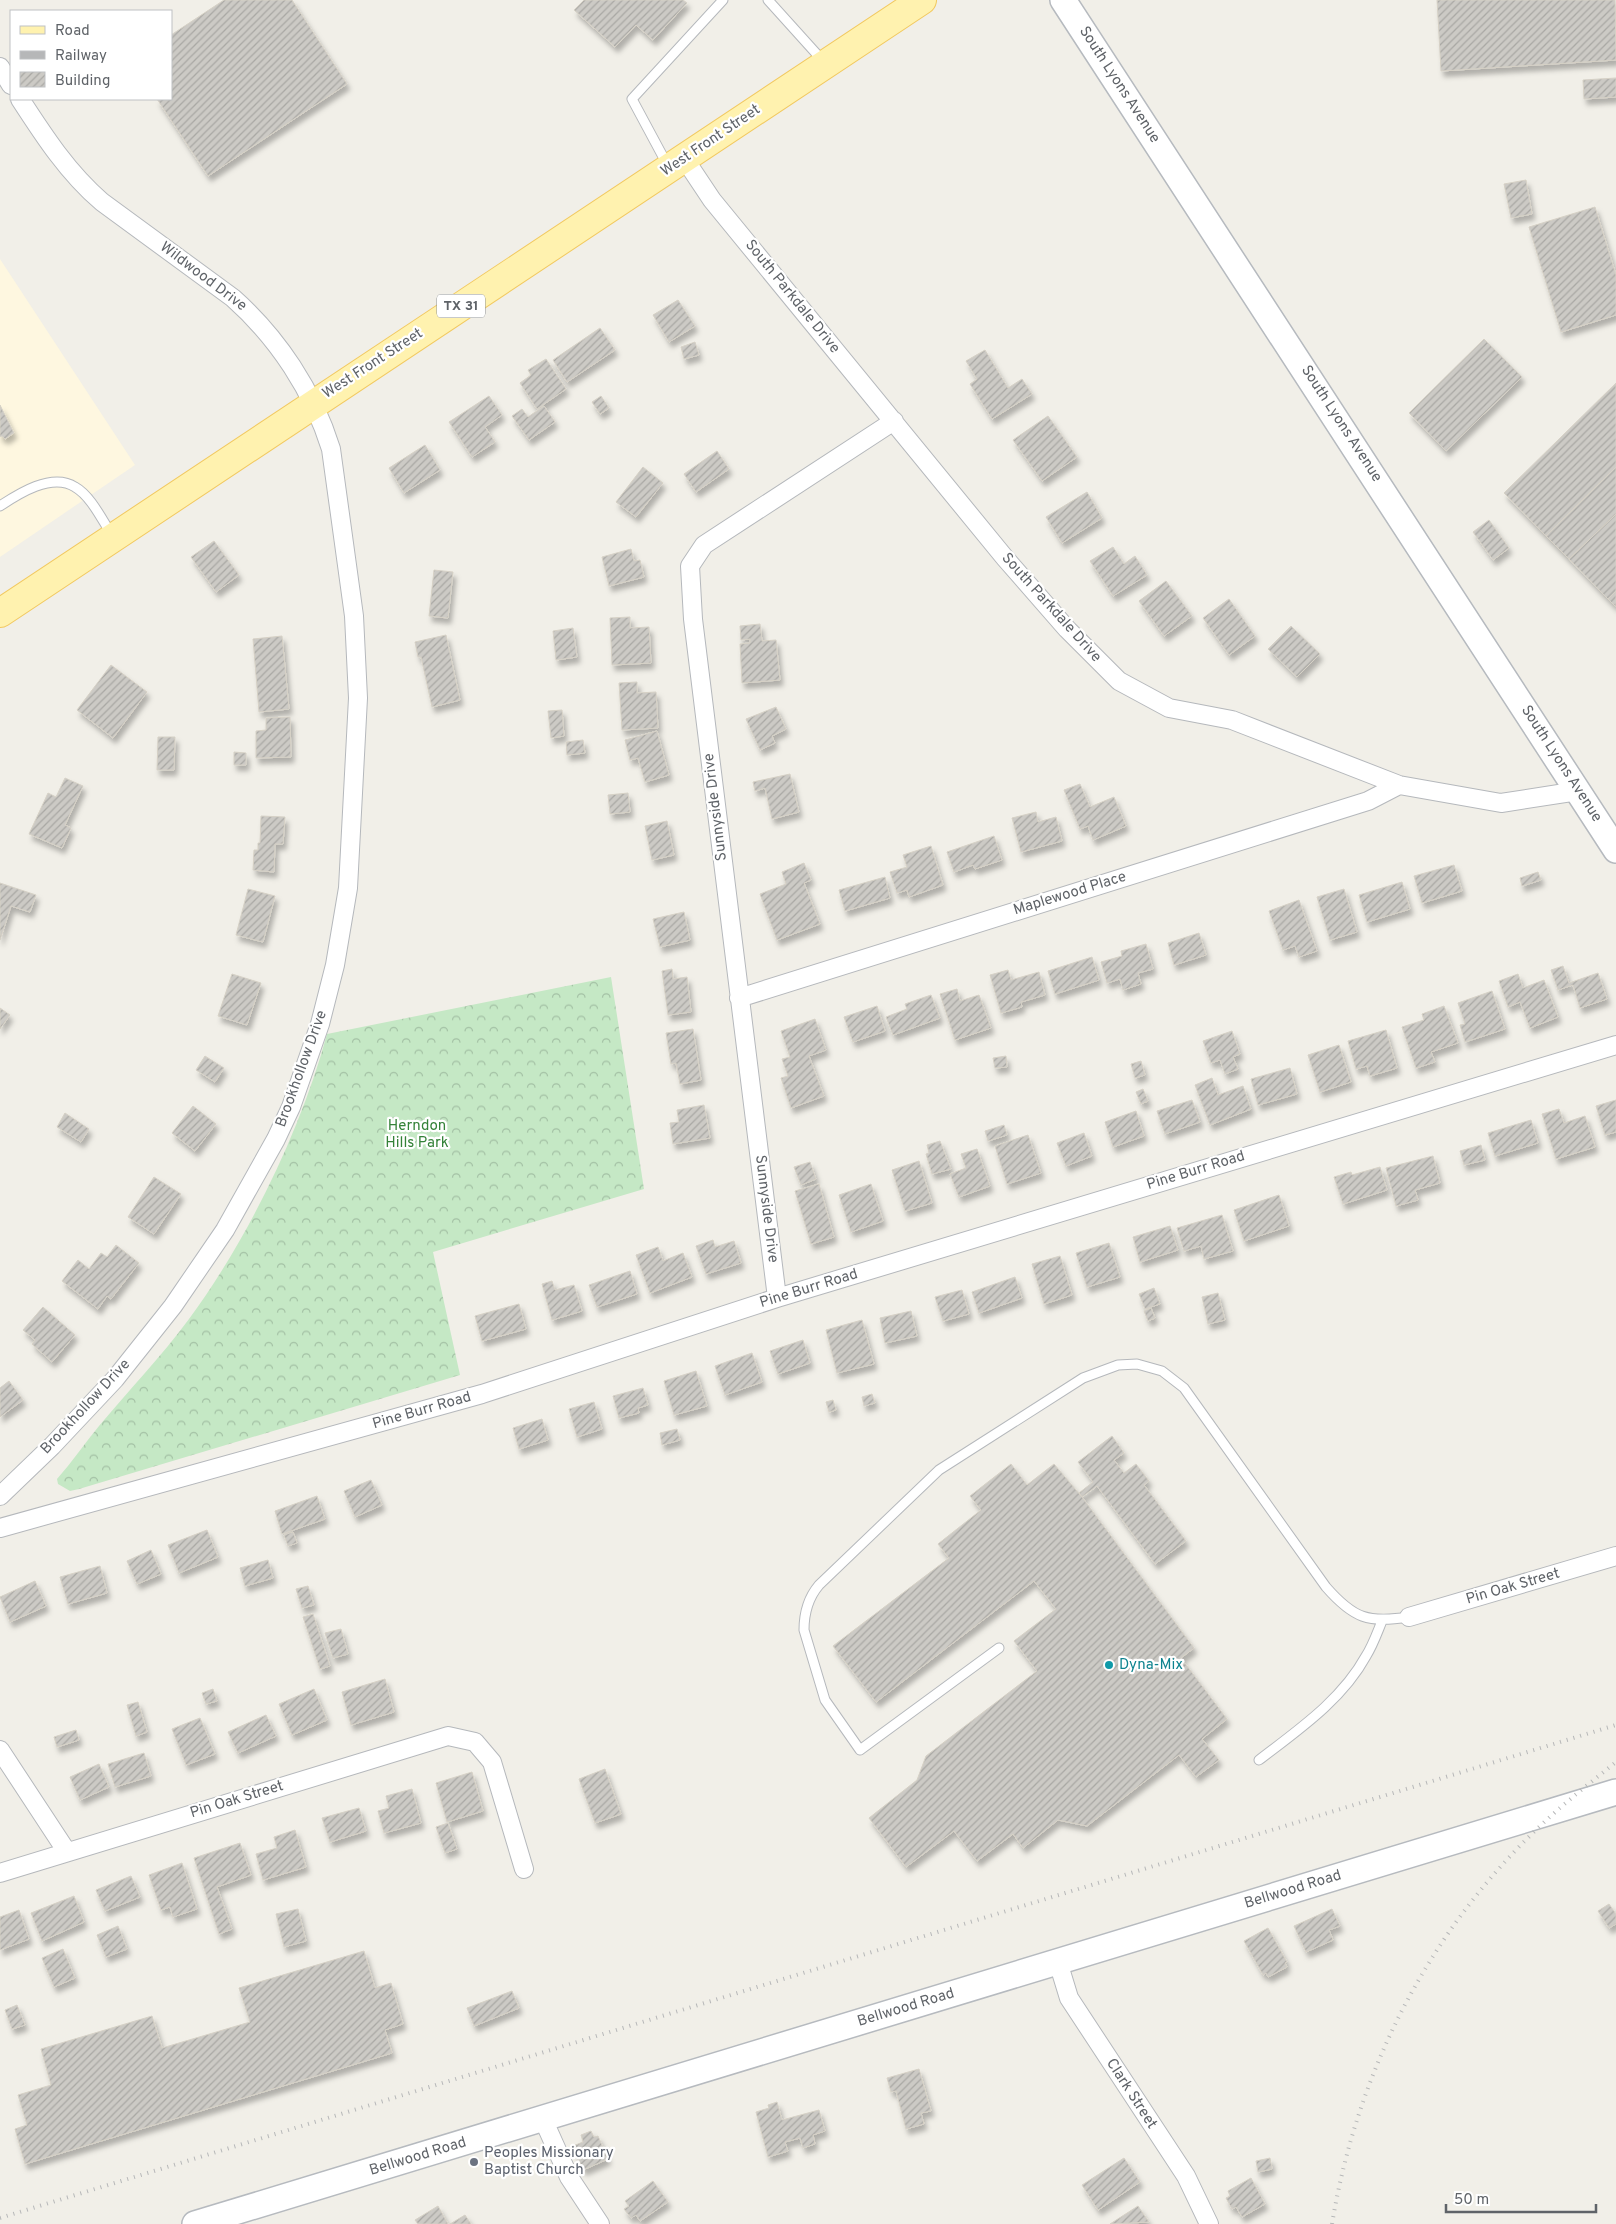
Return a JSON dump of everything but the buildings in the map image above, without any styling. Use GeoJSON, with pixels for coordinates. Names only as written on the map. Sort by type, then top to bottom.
{"type":"FeatureCollection","features":[{"type":"Feature","properties":{"kind":"main road","name":"West Front Street"},"geometry":{"type":"LineString","coordinates":[[0,613],[313,403],[922,0]]}},
{"type":"Feature","properties":{"kind":"street","name":"South Lyons Avenue"},"geometry":{"type":"LineString","coordinates":[[1063,0],[1616,850]]}},
{"type":"Feature","properties":{"kind":"street"},"geometry":{"type":"LineString","coordinates":[[0,67],[10,83]]}},
{"type":"Feature","properties":{"kind":"street","name":"Wildwood Drive"},"geometry":{"type":"LineString","coordinates":[[21,100],[54,149],[85,188],[233,298],[251,314],[286,358],[324,425],[331,449],[354,636]]}},
{"type":"Feature","properties":{"kind":"street","name":"South Parkdale Drive"},"geometry":{"type":"LineString","coordinates":[[677,163],[712,200],[1067,629],[1119,681],[1169,708],[1232,720],[1399,785],[1501,803],[1578,791]]}},
{"type":"Feature","properties":{"kind":"street","name":"Sunnyside Drive"},"geometry":{"type":"LineString","coordinates":[[777,1298],[693,619],[690,566],[704,545],[894,421]]}},
{"type":"Feature","properties":{"kind":"street","name":"Brookhollow Drive"},"geometry":{"type":"LineString","coordinates":[[0,1496],[52,1446],[115,1379],[173,1306],[225,1230],[291,1107],[320,1024],[335,965],[348,888],[358,698],[354,636]]}},
{"type":"Feature","properties":{"kind":"street","name":"Maplewood Place"},"geometry":{"type":"LineString","coordinates":[[739,998],[1368,801],[1399,785]]}},
{"type":"Feature","properties":{"kind":"street","name":"Pine Burr Road"},"geometry":{"type":"LineString","coordinates":[[0,1528],[482,1394],[777,1298],[1616,1045]]}},
{"type":"Feature","properties":{"kind":"street","name":"Pin Oak Street"},"geometry":{"type":"LineString","coordinates":[[1409,1617],[1616,1556]]}},
{"type":"Feature","properties":{"kind":"street","name":"Pin Oak Street"},"geometry":{"type":"LineString","coordinates":[[0,1873],[448,1736],[475,1742],[492,1762],[524,1869]]}},
{"type":"Feature","properties":{"kind":"street"},"geometry":{"type":"LineString","coordinates":[[0,1750],[67,1852]]}},
{"type":"Feature","properties":{"kind":"street","name":"Bellwood Road"},"geometry":{"type":"LineString","coordinates":[[195,2224],[1616,1792]]}},
{"type":"Feature","properties":{"kind":"street","name":"Clark Street"},"geometry":{"type":"LineString","coordinates":[[1058,1962],[1069,1998],[1186,2176],[1209,2224]]}},
{"type":"Feature","properties":{"kind":"street"},"geometry":{"type":"LineString","coordinates":[[543,2119],[569,2177],[600,2224]]}},
{"type":"Feature","properties":{"kind":"lane"},"geometry":{"type":"LineString","coordinates":[[677,163],[632,99],[722,0]]}},
{"type":"Feature","properties":{"kind":"lane"},"geometry":{"type":"LineString","coordinates":[[768,0],[826,64]]}},
{"type":"Feature","properties":{"kind":"lane"},"geometry":{"type":"LineString","coordinates":[[0,506],[18,495],[39,486],[59,483],[70,484],[83,494],[114,537]]}},
{"type":"Feature","properties":{"kind":"lane"},"geometry":{"type":"LineString","coordinates":[[999,1648],[860,1750],[825,1700],[804,1630],[804,1619],[812,1594],[818,1585],[934,1474],[1082,1378],[1118,1365],[1149,1367],[1162,1371],[1184,1388],[1326,1587],[1348,1609],[1360,1616],[1382,1621],[1409,1617]]}},
{"type":"Feature","properties":{"kind":"lane"},"geometry":{"type":"LineString","coordinates":[[1259,1760],[1306,1724],[1340,1693],[1366,1657],[1382,1621]]}},
{"type":"Feature","properties":{"kind":"shaded area"},"geometry":{"type":"Polygon","coordinates":[[[0,259],[135,465],[0,557],[0,259]]]}},
{"type":"Feature","properties":{"kind":"green space","name":"Herndon Hills Park"},"geometry":{"type":"Polygon","coordinates":[[[611,977],[644,1189],[433,1252],[460,1375],[79,1489],[70,1491],[58,1484],[57,1479],[94,1432],[189,1319],[232,1254],[270,1182],[303,1108],[327,1034],[611,977]]]}},
{"type":"Feature","properties":{"kind":"railway"},"geometry":{"type":"LineString","coordinates":[[0,2218],[1616,1725]]}},
{"type":"Feature","properties":{"kind":"railway"},"geometry":{"type":"LineString","coordinates":[[1332,2224],[1343,2168],[1359,2113],[1379,2060],[1403,2009],[1431,1960],[1462,1913],[1498,1869],[1547,1819],[1616,1762]]}},
{"type":"Feature","properties":{"kind":"place","name":"Dyna-Mix"},"geometry":{"type":"Point","coordinates":[1109,1665]}},
{"type":"Feature","properties":{"kind":"place","name":"Peoples Missionary Baptist Church"},"geometry":{"type":"Point","coordinates":[474,2162]}}]}
